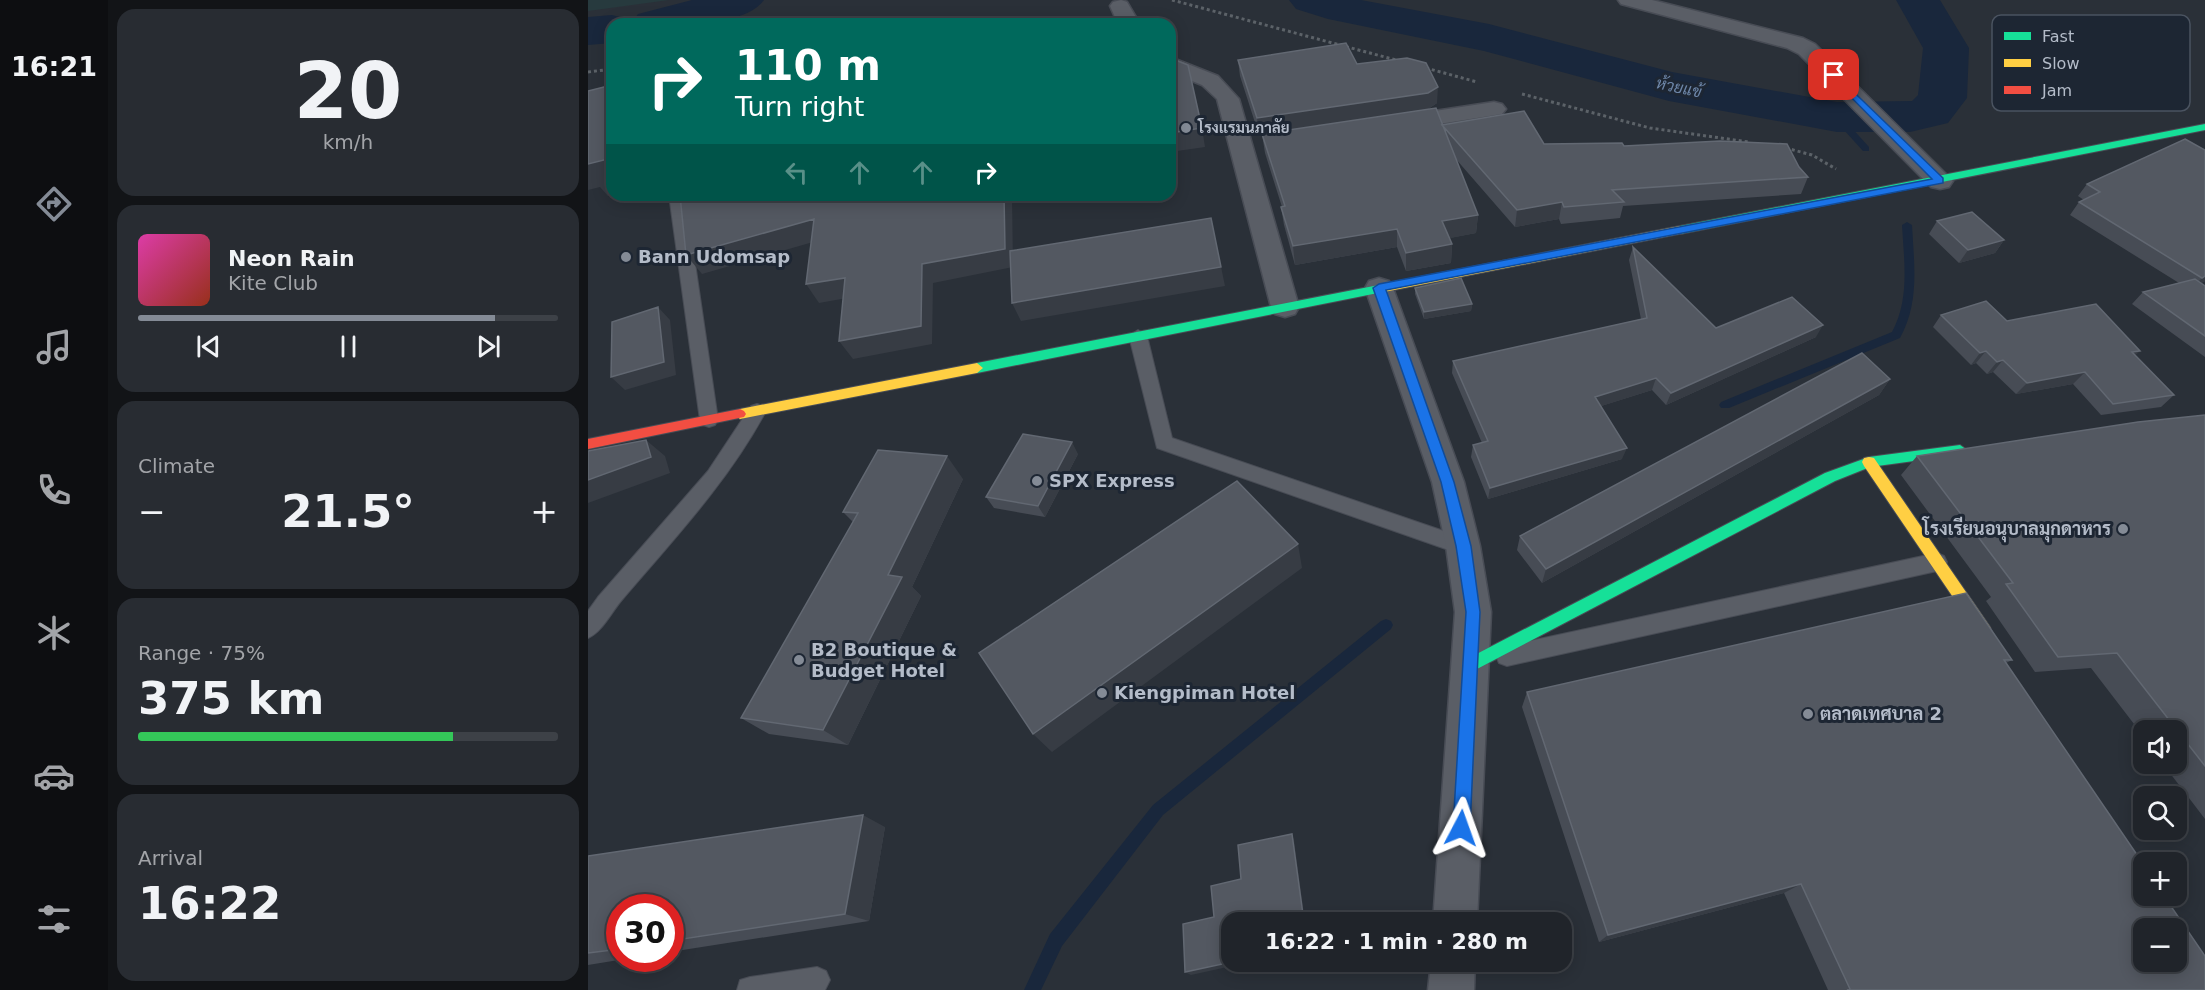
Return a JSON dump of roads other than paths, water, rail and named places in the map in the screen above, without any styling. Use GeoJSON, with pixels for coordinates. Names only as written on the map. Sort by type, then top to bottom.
{"type":"FeatureCollection","features":[{"type":"Feature","properties":{"kind":"street"},"geometry":{"type":"LineString","coordinates":[[1628,0],[1795,43],[1807,49],[1940,181]]}},
{"type":"Feature","properties":{"kind":"street"},"geometry":{"type":"LineString","coordinates":[[1176,66],[1204,76],[1220,86],[1253,145],[1285,307]]}},
{"type":"Feature","properties":{"kind":"street"},"geometry":{"type":"LineString","coordinates":[[1368,128],[1494,109]]}},
{"type":"Feature","properties":{"kind":"street"},"geometry":{"type":"LineString","coordinates":[[588,444],[1379,288],[1940,181],[2205,127]]}},
{"type":"Feature","properties":{"kind":"street"},"geometry":{"type":"LineString","coordinates":[[2173,134],[2205,151]]}},
{"type":"Feature","properties":{"kind":"street"},"geometry":{"type":"LineString","coordinates":[[1379,288],[1448,482],[1464,546],[1473,612],[1472,664],[1456,912]]}},
{"type":"Feature","properties":{"kind":"street"},"geometry":{"type":"LineString","coordinates":[[1472,664],[1830,477],[1869,462],[1974,448]]}},
{"type":"Feature","properties":{"kind":"street"},"geometry":{"type":"LineString","coordinates":[[1869,462],[1990,641]]}},
{"type":"Feature","properties":{"kind":"street"},"geometry":{"type":"LineString","coordinates":[[1451,990],[1452,972]]}},
{"type":"Feature","properties":{"kind":"lane"},"geometry":{"type":"LineString","coordinates":[[678,201],[709,420]]}},
{"type":"Feature","properties":{"kind":"lane"},"geometry":{"type":"LineString","coordinates":[[1138,336],[1164,443],[1464,546]]}},
{"type":"Feature","properties":{"kind":"lane"},"geometry":{"type":"LineString","coordinates":[[588,628],[605,604],[715,477],[757,411]]}},
{"type":"Feature","properties":{"kind":"lane"},"geometry":{"type":"LineString","coordinates":[[1472,664],[1937,562]]}},
{"type":"Feature","properties":{"kind":"lane"},"geometry":{"type":"LineString","coordinates":[[750,990],[817,980]]}},
{"type":"Feature","properties":{"kind":"waterway","name":"ห้วยแข้"},"geometry":{"type":"LineString","coordinates":[[676,18],[742,0]]}},
{"type":"Feature","properties":{"kind":"waterway","name":"ห้วยแข้"},"geometry":{"type":"LineString","coordinates":[[1311,0],[1344,10],[1489,38],[1669,86],[1837,117],[1910,117],[1930,112],[1942,98],[1946,48],[1918,0]]}},
{"type":"Feature","properties":{"kind":"waterway","name":"ห้วยแข้"},"geometry":{"type":"LineString","coordinates":[[588,31],[606,30]]}},
{"type":"Feature","properties":{"kind":"waterway"},"geometry":{"type":"LineString","coordinates":[[1837,117],[1866,149]]}},
{"type":"Feature","properties":{"kind":"waterway"},"geometry":{"type":"LineString","coordinates":[[1725,405],[1896,335],[1903,323],[1909,296],[1907,225]]}},
{"type":"Feature","properties":{"kind":"waterway"},"geometry":{"type":"LineString","coordinates":[[1032,990],[1056,940],[1158,810],[1386,625]]}},
{"type":"Feature","properties":{"kind":"place","name":"โรงแรมนภาลัย"},"geometry":{"type":"Point","coordinates":[1186,128]}},
{"type":"Feature","properties":{"kind":"place","name":"Bann Udomsap"},"geometry":{"type":"Point","coordinates":[626,257]}},
{"type":"Feature","properties":{"kind":"place","name":"SPX Express"},"geometry":{"type":"Point","coordinates":[1037,481]}},
{"type":"Feature","properties":{"kind":"place","name":"โรงเรียนอนุบาลมุกดาหาร"},"geometry":{"type":"Point","coordinates":[2123,529]}},
{"type":"Feature","properties":{"kind":"place","name":"B2 Boutique & Budget Hotel"},"geometry":{"type":"Point","coordinates":[799,660]}},
{"type":"Feature","properties":{"kind":"place","name":"Kiengpiman Hotel"},"geometry":{"type":"Point","coordinates":[1102,693]}},
{"type":"Feature","properties":{"kind":"place","name":"ตลาดเทศบาล 2"},"geometry":{"type":"Point","coordinates":[1808,714]}}]}
